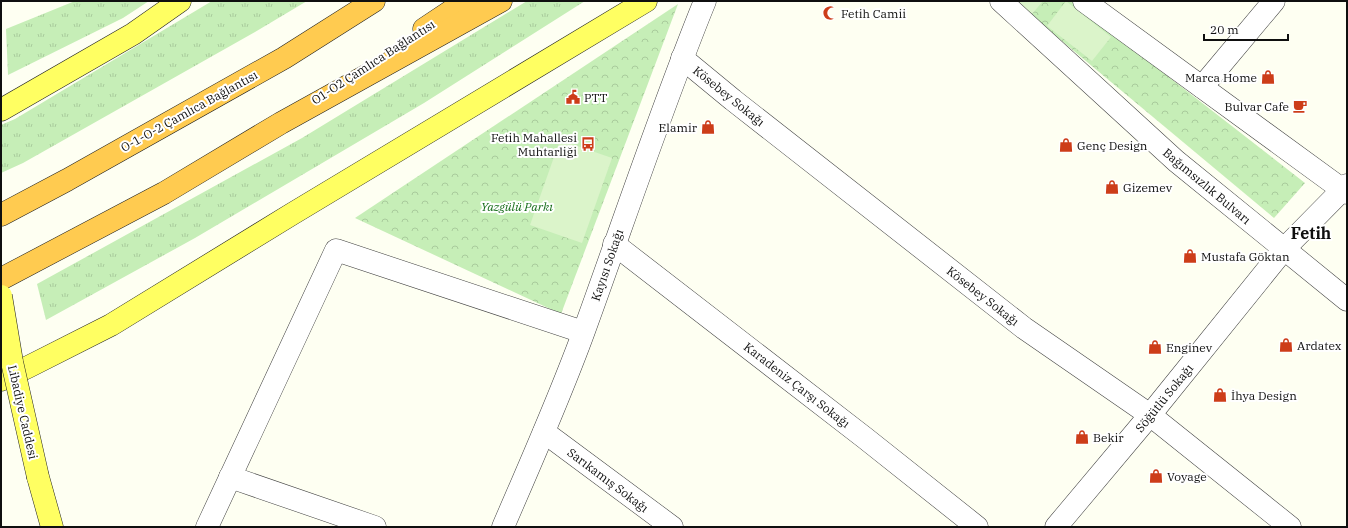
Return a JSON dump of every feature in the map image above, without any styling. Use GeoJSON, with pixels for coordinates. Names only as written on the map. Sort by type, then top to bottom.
{"type":"FeatureCollection","features":[{"type":"Feature","properties":{"kind":"highway","name":"O-1-O-2 Çamlıca Bağlantısı"},"geometry":{"type":"LineString","coordinates":[[1,216],[284,58],[374,1]]}},
{"type":"Feature","properties":{"kind":"highway","name":"O1-O2 Çamlıca Bağlantısı"},"geometry":{"type":"LineString","coordinates":[[281,123],[466,1]]}},
{"type":"Feature","properties":{"kind":"highway"},"geometry":{"type":"LineString","coordinates":[[1,280],[164,193],[281,123],[501,1]]}},
{"type":"Feature","properties":{"kind":"main road"},"geometry":{"type":"LineString","coordinates":[[5,108],[133,34],[180,1]]}},
{"type":"Feature","properties":{"kind":"main road"},"geometry":{"type":"LineString","coordinates":[[1,380],[28,368],[111,325],[646,1]]}},
{"type":"Feature","properties":{"kind":"main road","name":"Libadiye Caddesi"},"geometry":{"type":"LineString","coordinates":[[1,296],[12,362],[38,476],[52,527]]}},
{"type":"Feature","properties":{"kind":"street","name":"Kayısı Sokağı"},"geometry":{"type":"LineString","coordinates":[[503,527],[544,432],[583,332],[682,58],[705,1]]}},
{"type":"Feature","properties":{"kind":"street","name":"Bağımsızlık Bulvarı"},"geometry":{"type":"LineString","coordinates":[[1001,1],[1176,161],[1347,300]]}},
{"type":"Feature","properties":{"kind":"street"},"geometry":{"type":"LineString","coordinates":[[1084,1],[1346,189]]}},
{"type":"Feature","properties":{"kind":"street"},"geometry":{"type":"LineString","coordinates":[[1202,87],[1274,1]]}},
{"type":"Feature","properties":{"kind":"street","name":"Kösebey Sokağı"},"geometry":{"type":"LineString","coordinates":[[682,58],[733,100],[1024,328],[1150,415],[1290,527]]}},
{"type":"Feature","properties":{"kind":"street","name":"Söğütlü Sokağı"},"geometry":{"type":"LineString","coordinates":[[1056,527],[1150,415],[1284,249],[1346,189]]}},
{"type":"Feature","properties":{"kind":"street","name":"Karadeniz Çarşı Sokağı"},"geometry":{"type":"LineString","coordinates":[[614,244],[865,438],[977,527]]}},
{"type":"Feature","properties":{"kind":"street"},"geometry":{"type":"LineString","coordinates":[[207,527],[336,250],[583,332]]}},
{"type":"Feature","properties":{"kind":"street","name":"Sarıkamış Sokağı"},"geometry":{"type":"LineString","coordinates":[[544,432],[672,527]]}},
{"type":"Feature","properties":{"kind":"street"},"geometry":{"type":"LineString","coordinates":[[230,477],[375,527]]}},
{"type":"Feature","properties":{"kind":"green space"},"geometry":{"type":"Polygon","coordinates":[[[75,1],[149,1],[123,18],[8,75],[6,29],[75,1]]]}},
{"type":"Feature","properties":{"kind":"green space"},"geometry":{"type":"Polygon","coordinates":[[[212,1],[307,1],[23,163],[1,173],[1,125],[15,119],[212,1]]]}},
{"type":"Feature","properties":{"kind":"green space"},"geometry":{"type":"Polygon","coordinates":[[[527,1],[585,1],[424,103],[195,238],[46,320],[37,284],[302,138],[527,1]]]}},
{"type":"Feature","properties":{"kind":"green space"},"geometry":{"type":"Polygon","coordinates":[[[1014,1],[1071,1],[1305,183],[1274,218],[1014,1]]]}},
{"type":"Feature","properties":{"kind":"green space"},"geometry":{"type":"Polygon","coordinates":[[[1016,1],[1043,1],[1032,14],[1016,1]]]}},
{"type":"Feature","properties":{"kind":"green space"},"geometry":{"type":"Polygon","coordinates":[[[1066,1],[1111,37],[1092,61],[1047,26],[1066,1]]]}},
{"type":"Feature","properties":{"kind":"green space","name":"Yazgülü Parkı"},"geometry":{"type":"Polygon","coordinates":[[[678,4],[561,314],[355,218],[678,4]]]}},
{"type":"Feature","properties":{"kind":"green space"},"geometry":{"type":"Polygon","coordinates":[[[560,140],[612,158],[582,243],[530,225],[560,140]]]}},
{"type":"Feature","properties":{"kind":"place","name":"Fetih Camii"},"geometry":{"type":"Point","coordinates":[830,13]}},
{"type":"Feature","properties":{"kind":"place","name":"Marca Home"},"geometry":{"type":"Point","coordinates":[1268,77]}},
{"type":"Feature","properties":{"kind":"place","name":"PTT"},"geometry":{"type":"Point","coordinates":[573,97]}},
{"type":"Feature","properties":{"kind":"place","name":"Bulvar Cafe"},"geometry":{"type":"Point","coordinates":[1300,106]}},
{"type":"Feature","properties":{"kind":"place","name":"Elamir"},"geometry":{"type":"Point","coordinates":[708,127]}},
{"type":"Feature","properties":{"kind":"place","name":"Fetih Mahallesi Muhtarliği"},"geometry":{"type":"Point","coordinates":[588,144]}},
{"type":"Feature","properties":{"kind":"place","name":"Genç Design"},"geometry":{"type":"Point","coordinates":[1066,145]}},
{"type":"Feature","properties":{"kind":"place","name":"Gizemev"},"geometry":{"type":"Point","coordinates":[1112,187]}},
{"type":"Feature","properties":{"kind":"place","name":"Mustafa Göktan"},"geometry":{"type":"Point","coordinates":[1190,256]}},
{"type":"Feature","properties":{"kind":"place","name":"Ardatex"},"geometry":{"type":"Point","coordinates":[1286,345]}},
{"type":"Feature","properties":{"kind":"place","name":"Enginev"},"geometry":{"type":"Point","coordinates":[1155,347]}},
{"type":"Feature","properties":{"kind":"place","name":"İhya Design"},"geometry":{"type":"Point","coordinates":[1220,395]}},
{"type":"Feature","properties":{"kind":"place","name":"Bekir"},"geometry":{"type":"Point","coordinates":[1082,437]}},
{"type":"Feature","properties":{"kind":"place","name":"Voyage"},"geometry":{"type":"Point","coordinates":[1156,476]}},
{"type":"Feature","properties":{"kind":"district","name":"Fetih"},"geometry":{"type":"Point","coordinates":[1311,233]}}]}
